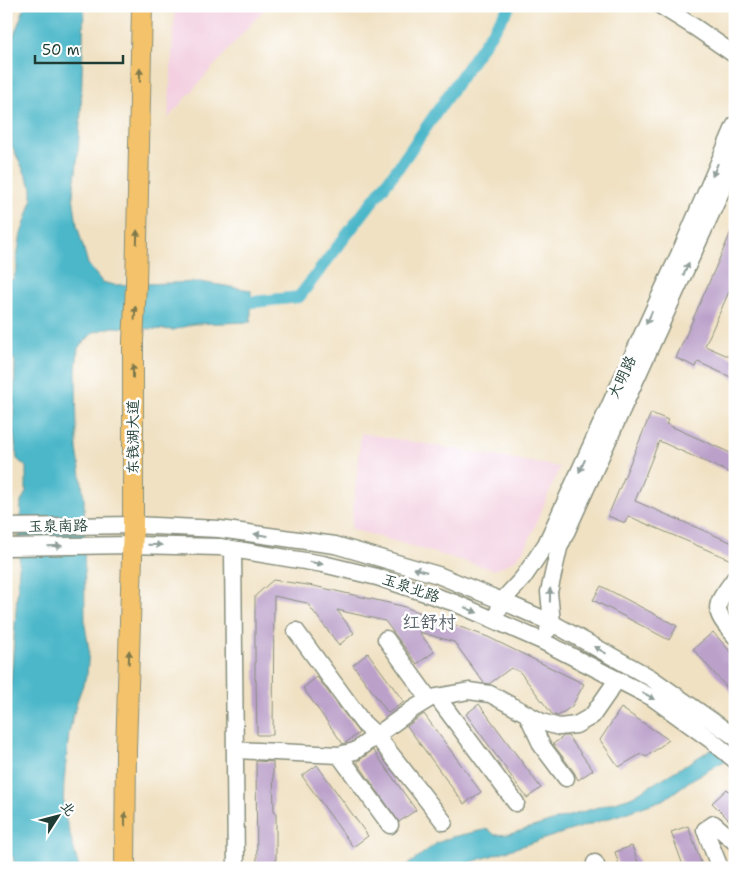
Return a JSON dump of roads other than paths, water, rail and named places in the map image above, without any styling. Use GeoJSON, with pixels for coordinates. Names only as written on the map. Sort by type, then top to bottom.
{"type":"FeatureCollection","features":[{"type":"Feature","properties":{"kind":"main road","name":"东钱湖大道"},"geometry":{"type":"LineString","coordinates":[[125,868],[132,535],[133,340],[136,286],[142,6]]}},
{"type":"Feature","properties":{"kind":"street"},"geometry":{"type":"LineString","coordinates":[[661,6],[735,55]]}},
{"type":"Feature","properties":{"kind":"street","name":"大明路"},"geometry":{"type":"LineString","coordinates":[[495,620],[502,601],[524,578],[546,544],[683,246],[735,125]]}},
{"type":"Feature","properties":{"kind":"street","name":"大明路"},"geometry":{"type":"LineString","coordinates":[[552,623],[549,592],[559,548],[735,161]]}},
{"type":"Feature","properties":{"kind":"street","name":"玉泉北路"},"geometry":{"type":"LineString","coordinates":[[109,525],[132,535],[323,564],[377,577],[455,603],[542,641],[653,698],[735,760]]}},
{"type":"Feature","properties":{"kind":"street","name":"玉泉南路"},"geometry":{"type":"LineString","coordinates":[[6,527],[109,525]]}},
{"type":"Feature","properties":{"kind":"street","name":"玉泉北路"},"geometry":{"type":"LineString","coordinates":[[106,545],[132,535],[219,529],[335,545],[438,575],[552,623],[651,678],[732,734]]}},
{"type":"Feature","properties":{"kind":"street","name":"玉泉南路"},"geometry":{"type":"LineString","coordinates":[[6,547],[106,545]]}},
{"type":"Feature","properties":{"kind":"street"},"geometry":{"type":"LineString","coordinates":[[232,549],[236,868]]}},
{"type":"Feature","properties":{"kind":"street"},"geometry":{"type":"LineString","coordinates":[[735,578],[722,596],[717,608],[720,619],[735,636]]}},
{"type":"Feature","properties":{"kind":"street"},"geometry":{"type":"LineString","coordinates":[[542,641],[552,623]]}},
{"type":"Feature","properties":{"kind":"street"},"geometry":{"type":"LineString","coordinates":[[296,631],[363,723],[376,735],[444,822]]}},
{"type":"Feature","properties":{"kind":"street"},"geometry":{"type":"LineString","coordinates":[[386,639],[516,803]]}},
{"type":"Feature","properties":{"kind":"street"},"geometry":{"type":"LineString","coordinates":[[234,750],[339,755],[355,750],[413,709],[433,698],[469,691],[490,694],[542,722],[559,727],[576,725],[592,716],[617,680]]}},
{"type":"Feature","properties":{"kind":"street"},"geometry":{"type":"LineString","coordinates":[[527,714],[542,746],[566,778]]}},
{"type":"Feature","properties":{"kind":"street"},"geometry":{"type":"LineString","coordinates":[[339,755],[390,825]]}},
{"type":"Feature","properties":{"kind":"street"},"geometry":{"type":"LineString","coordinates":[[720,868],[706,830],[714,824],[735,842]]}},
{"type":"Feature","properties":{"kind":"water"},"geometry":{"type":"Polygon","coordinates":[[[25,6],[84,6],[81,111],[73,195],[77,225],[88,264],[102,282],[114,285],[200,282],[251,290],[251,322],[193,324],[174,330],[113,327],[94,332],[78,348],[76,371],[77,448],[84,497],[85,625],[89,650],[87,674],[77,701],[69,733],[63,809],[79,868],[15,868],[13,857],[6,851],[6,805],[10,798],[11,773],[6,753],[19,568],[21,502],[26,492],[26,467],[17,459],[13,428],[15,362],[10,353],[6,352],[6,283],[13,279],[17,269],[21,234],[32,201],[32,188],[12,146],[6,93],[14,35],[25,6]]]}},
{"type":"Feature","properties":{"kind":"water"},"geometry":{"type":"Polygon","coordinates":[[[735,735],[735,755],[691,780],[665,799],[453,868],[400,868],[406,866],[437,843],[452,837],[488,829],[495,835],[510,834],[631,797],[735,735]]]}},
{"type":"Feature","properties":{"kind":"waterway"},"geometry":{"type":"LineString","coordinates":[[234,301],[254,302],[299,297],[398,168],[510,6]]}},
{"type":"Feature","properties":{"kind":"district","name":"红舒村"},"geometry":{"type":"Point","coordinates":[429,622]}}]}
